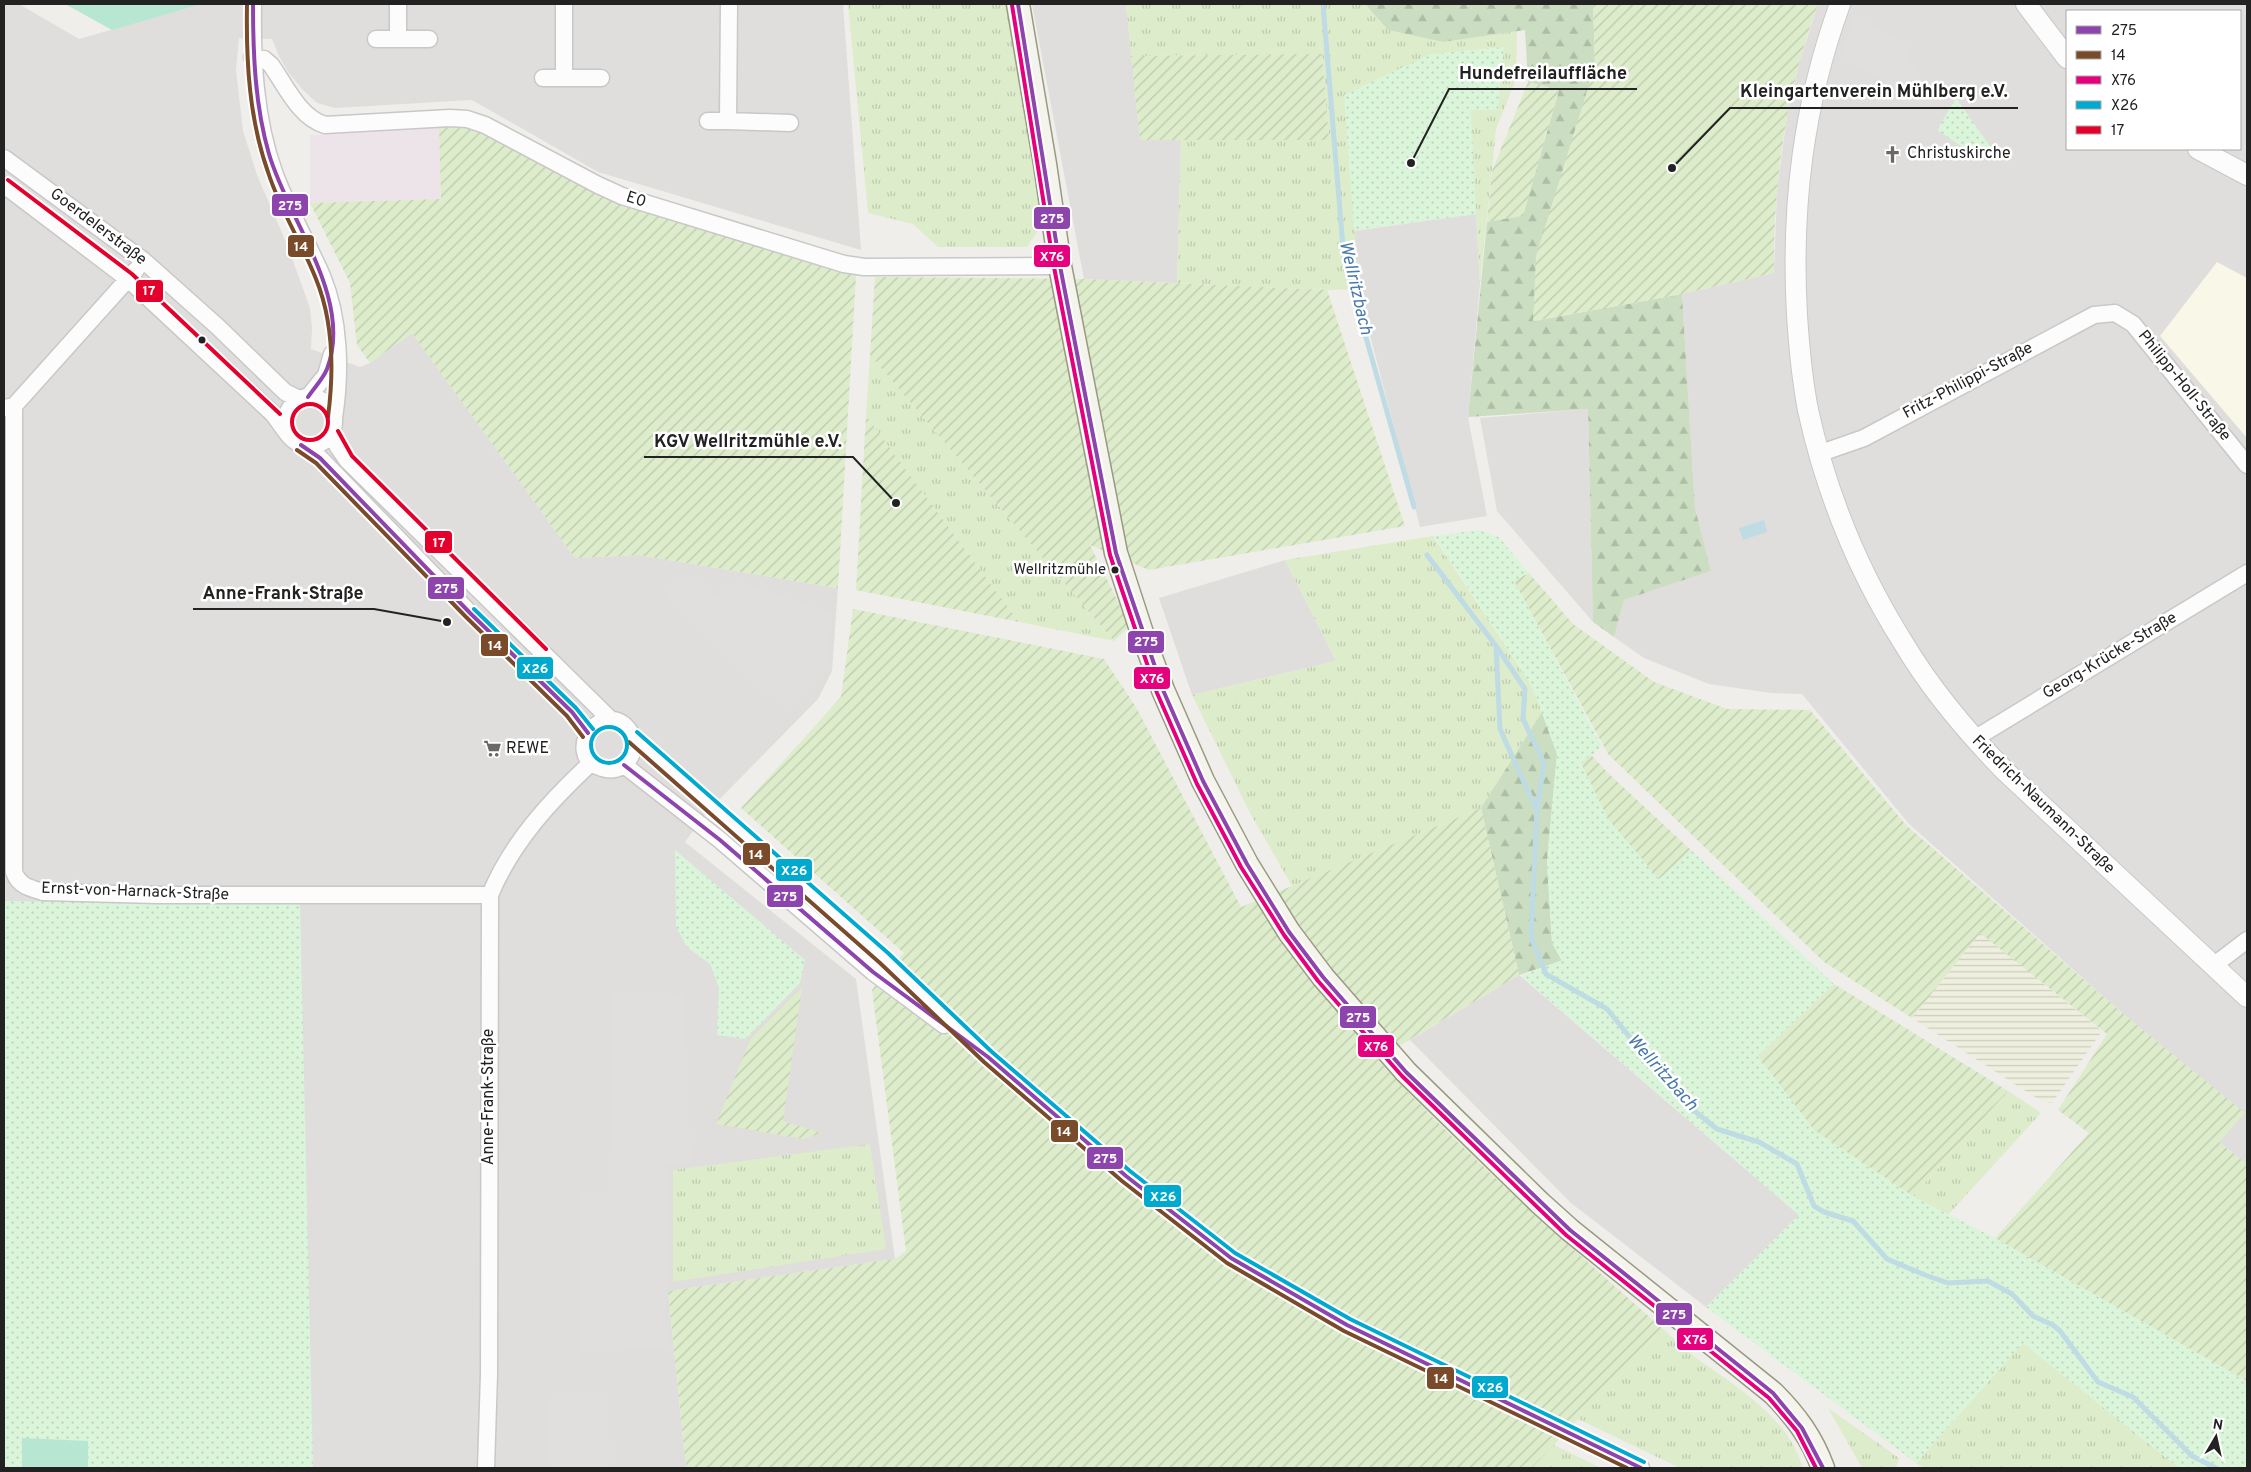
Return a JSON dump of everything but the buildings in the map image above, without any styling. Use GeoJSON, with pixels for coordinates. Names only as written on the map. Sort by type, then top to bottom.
{"type":"FeatureCollection","features":[{"type":"Feature","properties":{"kind":"main road"},"geometry":{"type":"LineString","coordinates":[[1018,4],[1046,164],[1060,266],[1116,553],[1163,690],[1203,781],[1247,864],[1289,932],[1364,1026],[1406,1072],[1540,1203],[1610,1263],[1773,1393],[1808,1432],[1823,1468]]}},
{"type":"Feature","properties":{"kind":"street"},"geometry":{"type":"LineString","coordinates":[[253,4],[252,57],[259,110],[274,172],[322,276],[330,301],[334,327],[338,367],[333,425],[326,440],[319,445],[302,445]]}},
{"type":"Feature","properties":{"kind":"street"},"geometry":{"type":"LineString","coordinates":[[398,4],[398,39]]}},
{"type":"Feature","properties":{"kind":"street"},"geometry":{"type":"LineString","coordinates":[[564,4],[564,78]]}},
{"type":"Feature","properties":{"kind":"street"},"geometry":{"type":"LineString","coordinates":[[728,121],[729,4]]}},
{"type":"Feature","properties":{"kind":"street","name":"Friedrich-Naumann-Straße"},"geometry":{"type":"LineString","coordinates":[[1840,4],[1814,84],[1805,127],[1796,218],[1795,269],[1800,355],[1808,410],[1848,534],[1884,611],[1926,677],[1974,739],[2004,771],[2247,997]]}},
{"type":"Feature","properties":{"kind":"street"},"geometry":{"type":"LineString","coordinates":[[2026,4],[2066,57]]}},
{"type":"Feature","properties":{"kind":"street"},"geometry":{"type":"LineString","coordinates":[[376,39],[428,39]]}},
{"type":"Feature","properties":{"kind":"street","name":"E0"},"geometry":{"type":"LineString","coordinates":[[252,57],[264,59],[272,65],[305,114],[315,122],[325,125],[450,118],[468,119],[485,125],[622,196],[824,260],[864,267],[1060,266]]}},
{"type":"Feature","properties":{"kind":"street"},"geometry":{"type":"LineString","coordinates":[[543,78],[601,78]]}},
{"type":"Feature","properties":{"kind":"street"},"geometry":{"type":"LineString","coordinates":[[708,121],[790,123]]}},
{"type":"Feature","properties":{"kind":"street"},"geometry":{"type":"LineString","coordinates":[[2200,150],[2247,175]]}},
{"type":"Feature","properties":{"kind":"street","name":"Goerdelerstraße"},"geometry":{"type":"LineString","coordinates":[[4,158],[144,261],[218,327],[285,392],[304,398],[322,400],[332,411],[338,447],[347,460],[612,721],[624,726],[633,737],[884,958],[988,1057],[1126,1176],[1231,1258],[1346,1325],[1642,1468]]}},
{"type":"Feature","properties":{"kind":"street","name":"Goerdelerstraße"},"geometry":{"type":"LineString","coordinates":[[4,185],[128,279],[272,413],[288,435],[320,458],[470,613],[572,712],[588,733]]}},
{"type":"Feature","properties":{"kind":"street"},"geometry":{"type":"LineString","coordinates":[[9,407],[144,261]]}},
{"type":"Feature","properties":{"kind":"street","name":"Fritz-Philippi-Straße"},"geometry":{"type":"LineString","coordinates":[[1821,453],[1864,438],[2094,315],[2115,313]]}},
{"type":"Feature","properties":{"kind":"street","name":"Philipp-Holl-Straße"},"geometry":{"type":"LineString","coordinates":[[2115,313],[2133,324],[2247,465]]}},
{"type":"Feature","properties":{"kind":"street"},"geometry":{"type":"LineString","coordinates":[[288,435],[285,424],[287,412],[304,398],[326,375],[333,348],[334,327]]}},
{"type":"Feature","properties":{"kind":"street","name":"Ernst-von-Harnack-Straße"},"geometry":{"type":"LineString","coordinates":[[9,407],[14,872],[25,886],[43,892],[158,895],[490,895]]}},
{"type":"Feature","properties":{"kind":"street","name":"Georg-Krücke-Straße"},"geometry":{"type":"LineString","coordinates":[[1974,739],[2247,573]]}},
{"type":"Feature","properties":{"kind":"street"},"geometry":{"type":"LineString","coordinates":[[612,721],[598,723],[588,733],[585,748],[592,762],[597,767],[611,770],[624,765],[633,753],[633,737]]}},
{"type":"Feature","properties":{"kind":"street","name":"Anne-Frank-Straße"},"geometry":{"type":"LineString","coordinates":[[486,1468],[489,1374],[490,895],[502,868],[518,842],[535,820],[592,762]]}},
{"type":"Feature","properties":{"kind":"street","name":"Goerdelerstraße"},"geometry":{"type":"LineString","coordinates":[[624,765],[641,776],[720,840],[873,972],[988,1057]]}},
{"type":"Feature","properties":{"kind":"street"},"geometry":{"type":"LineString","coordinates":[[2213,966],[2247,940]]}},
{"type":"Feature","properties":{"kind":"shaded area"},"geometry":{"type":"Polygon","coordinates":[[[4,4],[19,4],[79,39],[202,4],[843,4],[861,250],[598,172],[472,100],[335,108],[317,103],[288,72],[272,39],[239,38],[236,70],[243,131],[257,175],[288,247],[310,308],[312,328],[311,349],[360,367],[370,363],[412,333],[575,558],[638,555],[838,588],[832,671],[818,699],[706,813],[685,842],[856,979],[895,1259],[668,1291],[686,1468],[4,1468],[4,4]]]}},
{"type":"Feature","properties":{"kind":"shaded area"},"geometry":{"type":"Polygon","coordinates":[[[1032,4],[1126,4],[1140,140],[1181,140],[1177,283],[1084,279],[1032,4]]]}},
{"type":"Feature","properties":{"kind":"shaded area"},"geometry":{"type":"Polygon","coordinates":[[[1818,4],[2247,4],[2247,1164],[2219,1142],[2244,1113],[2121,1012],[1909,824],[1802,694],[1771,693],[1709,684],[1644,658],[1614,637],[1624,600],[1711,571],[1695,508],[1682,294],[1774,273],[1777,190],[1787,116],[1799,63],[1818,4]]]}},
{"type":"Feature","properties":{"kind":"shaded area"},"geometry":{"type":"Polygon","coordinates":[[[1855,14],[1911,49],[1905,60],[1918,68],[1905,93],[1841,57],[1855,14]]]}},
{"type":"Feature","properties":{"kind":"shaded area"},"geometry":{"type":"Polygon","coordinates":[[[439,127],[441,199],[310,203],[310,135],[439,127]]]}},
{"type":"Feature","properties":{"kind":"shaded area"},"geometry":{"type":"Polygon","coordinates":[[[1476,214],[1480,284],[1468,417],[1487,516],[1420,527],[1358,289],[1354,231],[1476,214]]]}},
{"type":"Feature","properties":{"kind":"shaded area"},"geometry":{"type":"Polygon","coordinates":[[[2217,262],[2247,278],[2247,438],[2160,336],[2217,262]]]}},
{"type":"Feature","properties":{"kind":"shaded area"},"geometry":{"type":"Polygon","coordinates":[[[1588,409],[1593,622],[1497,511],[1480,418],[1588,409]]]}},
{"type":"Feature","properties":{"kind":"shaded area"},"geometry":{"type":"Polygon","coordinates":[[[1285,560],[1336,661],[1192,695],[1159,598],[1285,560]]]}},
{"type":"Feature","properties":{"kind":"shaded area"},"geometry":{"type":"Polygon","coordinates":[[[688,574],[716,598],[736,582],[831,612],[828,667],[784,707],[664,594],[688,574]]]}},
{"type":"Feature","properties":{"kind":"shaded area"},"geometry":{"type":"Polygon","coordinates":[[[1519,975],[1799,1215],[1706,1307],[1571,1203],[1410,1040],[1519,975]]]}},
{"type":"Feature","properties":{"kind":"shaded area"},"geometry":{"type":"Polygon","coordinates":[[[612,992],[685,994],[690,1163],[666,1164],[666,1348],[580,1352],[581,1193],[609,1192],[612,992]]]}},
{"type":"Feature","properties":{"kind":"shaded area"},"geometry":{"type":"Polygon","coordinates":[[[549,1399],[608,1399],[609,1468],[549,1468],[549,1399]]]}},
{"type":"Feature","properties":{"kind":"green space"},"geometry":{"type":"Polygon","coordinates":[[[65,4],[202,4],[112,30],[65,4]]]}},
{"type":"Feature","properties":{"kind":"green space"},"geometry":{"type":"Polygon","coordinates":[[[848,4],[1008,4],[1037,174],[1041,226],[1027,247],[938,247],[913,224],[868,213],[848,4]]]}},
{"type":"Feature","properties":{"kind":"green space"},"geometry":{"type":"Polygon","coordinates":[[[1126,4],[1365,4],[1388,30],[1443,42],[1517,31],[1516,79],[1496,129],[1480,284],[1476,214],[1355,230],[1358,289],[1327,290],[1177,283],[1181,140],[1329,140],[1322,54],[1131,56],[1126,4]]]}},
{"type":"Feature","properties":{"kind":"green space"},"geometry":{"type":"Polygon","coordinates":[[[1365,4],[1593,4],[1595,65],[1571,146],[1534,321],[1682,294],[1695,508],[1711,571],[1624,600],[1614,637],[1593,622],[1588,409],[1468,417],[1487,222],[1523,215],[1559,90],[1528,82],[1525,30],[1443,42],[1388,30],[1365,4]]]}},
{"type":"Feature","properties":{"kind":"green space"},"geometry":{"type":"Polygon","coordinates":[[[1593,4],[1818,4],[1797,69],[1784,137],[1776,205],[1774,273],[1682,294],[1533,321],[1536,256],[1595,65],[1593,4]]]}},
{"type":"Feature","properties":{"kind":"green space"},"geometry":{"type":"Polygon","coordinates":[[[1504,47],[1498,110],[1471,110],[1476,214],[1354,230],[1344,95],[1431,54],[1504,47]]]}},
{"type":"Feature","properties":{"kind":"green space"},"geometry":{"type":"Polygon","coordinates":[[[1322,54],[1329,140],[1140,140],[1131,56],[1322,54]]]}},
{"type":"Feature","properties":{"kind":"green space"},"geometry":{"type":"Polygon","coordinates":[[[1528,82],[1559,90],[1523,216],[1487,222],[1492,171],[1528,82]]]}},
{"type":"Feature","properties":{"kind":"green space"},"geometry":{"type":"Polygon","coordinates":[[[1956,98],[1994,152],[1980,159],[1937,130],[1956,98]]]}},
{"type":"Feature","properties":{"kind":"green space"},"geometry":{"type":"Polygon","coordinates":[[[468,126],[609,198],[856,275],[838,588],[638,555],[575,558],[412,333],[370,363],[357,345],[350,283],[310,203],[441,199],[439,127],[468,126]]]}},
{"type":"Feature","properties":{"kind":"green space"},"geometry":{"type":"Polygon","coordinates":[[[875,277],[1084,279],[1327,290],[1405,526],[1149,570],[1090,545],[1130,626],[1114,641],[870,355],[875,277]]]}},
{"type":"Feature","properties":{"kind":"green space"},"geometry":{"type":"Polygon","coordinates":[[[870,355],[1114,641],[1019,622],[866,416],[870,355]]]}},
{"type":"Feature","properties":{"kind":"green space"},"geometry":{"type":"Polygon","coordinates":[[[866,416],[1019,622],[856,590],[866,416]]]}},
{"type":"Feature","properties":{"kind":"green space"},"geometry":{"type":"Polygon","coordinates":[[[1478,530],[1499,537],[1529,573],[1514,581],[1602,747],[1581,764],[1608,819],[1659,878],[1691,850],[1834,984],[1758,1056],[1814,1130],[1913,1196],[1995,1238],[2247,1381],[2247,1468],[2179,1468],[2023,1343],[1916,1463],[1706,1307],[1799,1215],[1521,976],[1562,960],[1552,943],[1547,861],[1557,754],[1533,688],[1434,536],[1478,530]]]}},
{"type":"Feature","properties":{"kind":"green space"},"geometry":{"type":"Polygon","coordinates":[[[1433,536],[1533,688],[1542,712],[1481,808],[1292,886],[1250,813],[1192,695],[1336,661],[1285,560],[1433,536]]]}},
{"type":"Feature","properties":{"kind":"green space"},"geometry":{"type":"Polygon","coordinates":[[[1529,573],[1573,624],[1654,682],[1727,709],[1810,710],[1906,825],[2121,1012],[2245,1113],[2219,1142],[2247,1164],[2247,1381],[1995,1238],[2089,1133],[2058,1110],[2107,1034],[1980,933],[1912,1018],[1824,962],[1608,754],[1514,581],[1529,573]]]}},
{"type":"Feature","properties":{"kind":"green space"},"geometry":{"type":"Polygon","coordinates":[[[853,609],[1104,659],[1136,707],[1241,907],[1481,808],[1519,975],[1377,1059],[1445,1130],[1481,1164],[1663,1329],[1532,1468],[686,1468],[668,1291],[895,1259],[906,1251],[872,990],[904,953],[741,808],[841,697],[853,609]]]}},
{"type":"Feature","properties":{"kind":"green space"},"geometry":{"type":"Polygon","coordinates":[[[1542,712],[1557,754],[1547,862],[1552,943],[1562,961],[1519,975],[1481,808],[1542,712]]]}},
{"type":"Feature","properties":{"kind":"green space"},"geometry":{"type":"Polygon","coordinates":[[[1591,755],[1691,850],[1659,879],[1608,819],[1581,763],[1591,755]]]}},
{"type":"Feature","properties":{"kind":"green space"},"geometry":{"type":"Polygon","coordinates":[[[675,850],[805,960],[800,983],[746,1039],[717,1035],[719,988],[710,964],[687,947],[676,927],[675,850]]]}},
{"type":"Feature","properties":{"kind":"green space"},"geometry":{"type":"Polygon","coordinates":[[[4,901],[300,903],[313,1468],[4,1468],[4,901]]]}},
{"type":"Feature","properties":{"kind":"green space"},"geometry":{"type":"Polygon","coordinates":[[[1980,932],[2102,1031],[2052,1103],[2041,1101],[1912,1018],[1980,932]]]}},
{"type":"Feature","properties":{"kind":"green space"},"geometry":{"type":"Polygon","coordinates":[[[1834,984],[2008,1091],[1913,1196],[1814,1130],[1758,1056],[1834,984]]]}},
{"type":"Feature","properties":{"kind":"green space"},"geometry":{"type":"Polygon","coordinates":[[[802,987],[783,1121],[822,1133],[803,1139],[716,1124],[751,1038],[802,987]]]}},
{"type":"Feature","properties":{"kind":"green space"},"geometry":{"type":"Polygon","coordinates":[[[2008,1091],[2041,1113],[1948,1215],[1913,1196],[2008,1091]]]}},
{"type":"Feature","properties":{"kind":"green space"},"geometry":{"type":"Polygon","coordinates":[[[870,1144],[886,1249],[673,1282],[673,1170],[870,1144]]]}},
{"type":"Feature","properties":{"kind":"green space"},"geometry":{"type":"Polygon","coordinates":[[[1663,1329],[1694,1356],[1760,1405],[1786,1433],[1796,1450],[1803,1468],[1680,1468],[1578,1419],[1663,1329]]]}},
{"type":"Feature","properties":{"kind":"green space"},"geometry":{"type":"Polygon","coordinates":[[[2023,1343],[2179,1468],[1924,1468],[1916,1463],[2023,1343]]]}},
{"type":"Feature","properties":{"kind":"green space"},"geometry":{"type":"Polygon","coordinates":[[[1828,1408],[1899,1458],[1896,1468],[1862,1468],[1828,1408]]]}},
{"type":"Feature","properties":{"kind":"green space"},"geometry":{"type":"Polygon","coordinates":[[[22,1438],[88,1441],[88,1468],[22,1468],[22,1438]]]}},
{"type":"Feature","properties":{"kind":"green space"},"geometry":{"type":"Polygon","coordinates":[[[1554,1445],[1601,1468],[1532,1468],[1554,1445]]]}},
{"type":"Feature","properties":{"kind":"water"},"geometry":{"type":"Polygon","coordinates":[[[1764,520],[1767,532],[1743,540],[1739,528],[1764,520]]]}},
{"type":"Feature","properties":{"kind":"waterway","name":"Wellritzbach"},"geometry":{"type":"LineString","coordinates":[[1323,4],[1344,260],[1414,507]]}},
{"type":"Feature","properties":{"kind":"waterway","name":"Wellritzbach"},"geometry":{"type":"LineString","coordinates":[[1427,555],[1496,646],[1500,729],[1537,811],[1531,937],[1546,974],[1607,1009],[1681,1100],[1717,1129],[1759,1142],[1797,1164],[1814,1206],[1824,1212],[1853,1221],[1887,1259],[1948,1283],[1988,1281],[2012,1294],[2033,1316],[2053,1325],[2060,1331],[2098,1382],[2133,1397],[2192,1456],[2216,1468]]}},
{"type":"Feature","properties":{"kind":"waterway","name":"Wellritzbach"},"geometry":{"type":"LineString","coordinates":[[1496,646],[1525,689],[1523,719],[1544,763],[1537,811]]}},
{"type":"Feature","properties":{"kind":"transit line","name":"14"},"geometry":{"type":"LineString","coordinates":[[247,4],[247,47],[250,89],[262,152],[273,186],[316,279],[326,313],[332,365],[328,417]]}},
{"type":"Feature","properties":{"kind":"transit line","name":"275"},"geometry":{"type":"LineString","coordinates":[[253,4],[256,80],[264,136],[278,179],[326,288],[332,315],[333,342],[327,369],[308,397]]}},
{"type":"Feature","properties":{"kind":"transit line","name":"275"},"geometry":{"type":"LineString","coordinates":[[1018,4],[1060,266],[1116,553],[1163,690],[1203,781],[1247,864],[1289,932],[1323,977],[1406,1072],[1570,1230],[1773,1393],[1802,1428],[1823,1468]]}},
{"type":"Feature","properties":{"kind":"transit line","name":"X76"},"geometry":{"type":"LineString","coordinates":[[1012,5],[1054,267],[1110,555],[1157,693],[1197,784],[1241,867],[1284,935],[1318,981],[1402,1076],[1566,1235],[1769,1398],[1797,1431],[1816,1468]]}},
{"type":"Feature","properties":{"kind":"transit line","name":"17"},"geometry":{"type":"LineString","coordinates":[[8,180],[132,274],[280,414]]}},
{"type":"Feature","properties":{"kind":"transit line","name":"17"},"geometry":{"type":"LineString","coordinates":[[310,404],[323,409],[328,422],[323,435],[310,440],[297,435],[292,422],[297,409],[310,404]]}},
{"type":"Feature","properties":{"kind":"transit line","name":"17"},"geometry":{"type":"LineString","coordinates":[[338,431],[352,456],[546,649]]}},
{"type":"Feature","properties":{"kind":"transit line","name":"275"},"geometry":{"type":"LineString","coordinates":[[301,445],[320,458],[470,613],[572,712],[588,733]]}},
{"type":"Feature","properties":{"kind":"transit line","name":"14"},"geometry":{"type":"LineString","coordinates":[[297,450],[316,463],[466,617],[567,716],[583,737]]}},
{"type":"Feature","properties":{"kind":"transit line","name":"X26"},"geometry":{"type":"LineString","coordinates":[[474,609],[576,708],[593,729]]}},
{"type":"Feature","properties":{"kind":"transit line","name":"X26"},"geometry":{"type":"LineString","coordinates":[[609,727],[621,733],[627,745],[621,757],[609,763],[597,757],[591,745],[597,733],[609,727]]}},
{"type":"Feature","properties":{"kind":"transit line","name":"X26"},"geometry":{"type":"LineString","coordinates":[[637,732],[888,953],[992,1052],[1130,1171],[1235,1253],[1350,1319],[1644,1462]]}},
{"type":"Feature","properties":{"kind":"transit line","name":"14"},"geometry":{"type":"LineString","coordinates":[[629,742],[880,963],[984,1062],[1122,1181],[1227,1263],[1344,1331],[1627,1468]]}},
{"type":"Feature","properties":{"kind":"transit line","name":"275"},"geometry":{"type":"LineString","coordinates":[[624,765],[720,840],[873,972],[988,1057],[1126,1176],[1231,1258],[1347,1325],[1641,1468]]}},
{"type":"Feature","properties":{"kind":"place","name":"Christuskirche"},"geometry":{"type":"Point","coordinates":[1893,154]}},
{"type":"Feature","properties":{"kind":"place","name":"Hundefreilauffläche"},"geometry":{"type":"Point","coordinates":[1411,163]}},
{"type":"Feature","properties":{"kind":"place","name":"Kleingartenverein Mühlberg e.V."},"geometry":{"type":"Point","coordinates":[1672,168]}},
{"type":"Feature","properties":{"kind":"place","name":"KGV Wellritzmühle e.V."},"geometry":{"type":"Point","coordinates":[896,503]}},
{"type":"Feature","properties":{"kind":"place","name":"Wellritzmühle"},"geometry":{"type":"Point","coordinates":[1115,570]}},
{"type":"Feature","properties":{"kind":"place","name":"Anne-Frank-Straße"},"geometry":{"type":"Point","coordinates":[447,622]}},
{"type":"Feature","properties":{"kind":"place","name":"REWE"},"geometry":{"type":"Point","coordinates":[492,749]}}]}
